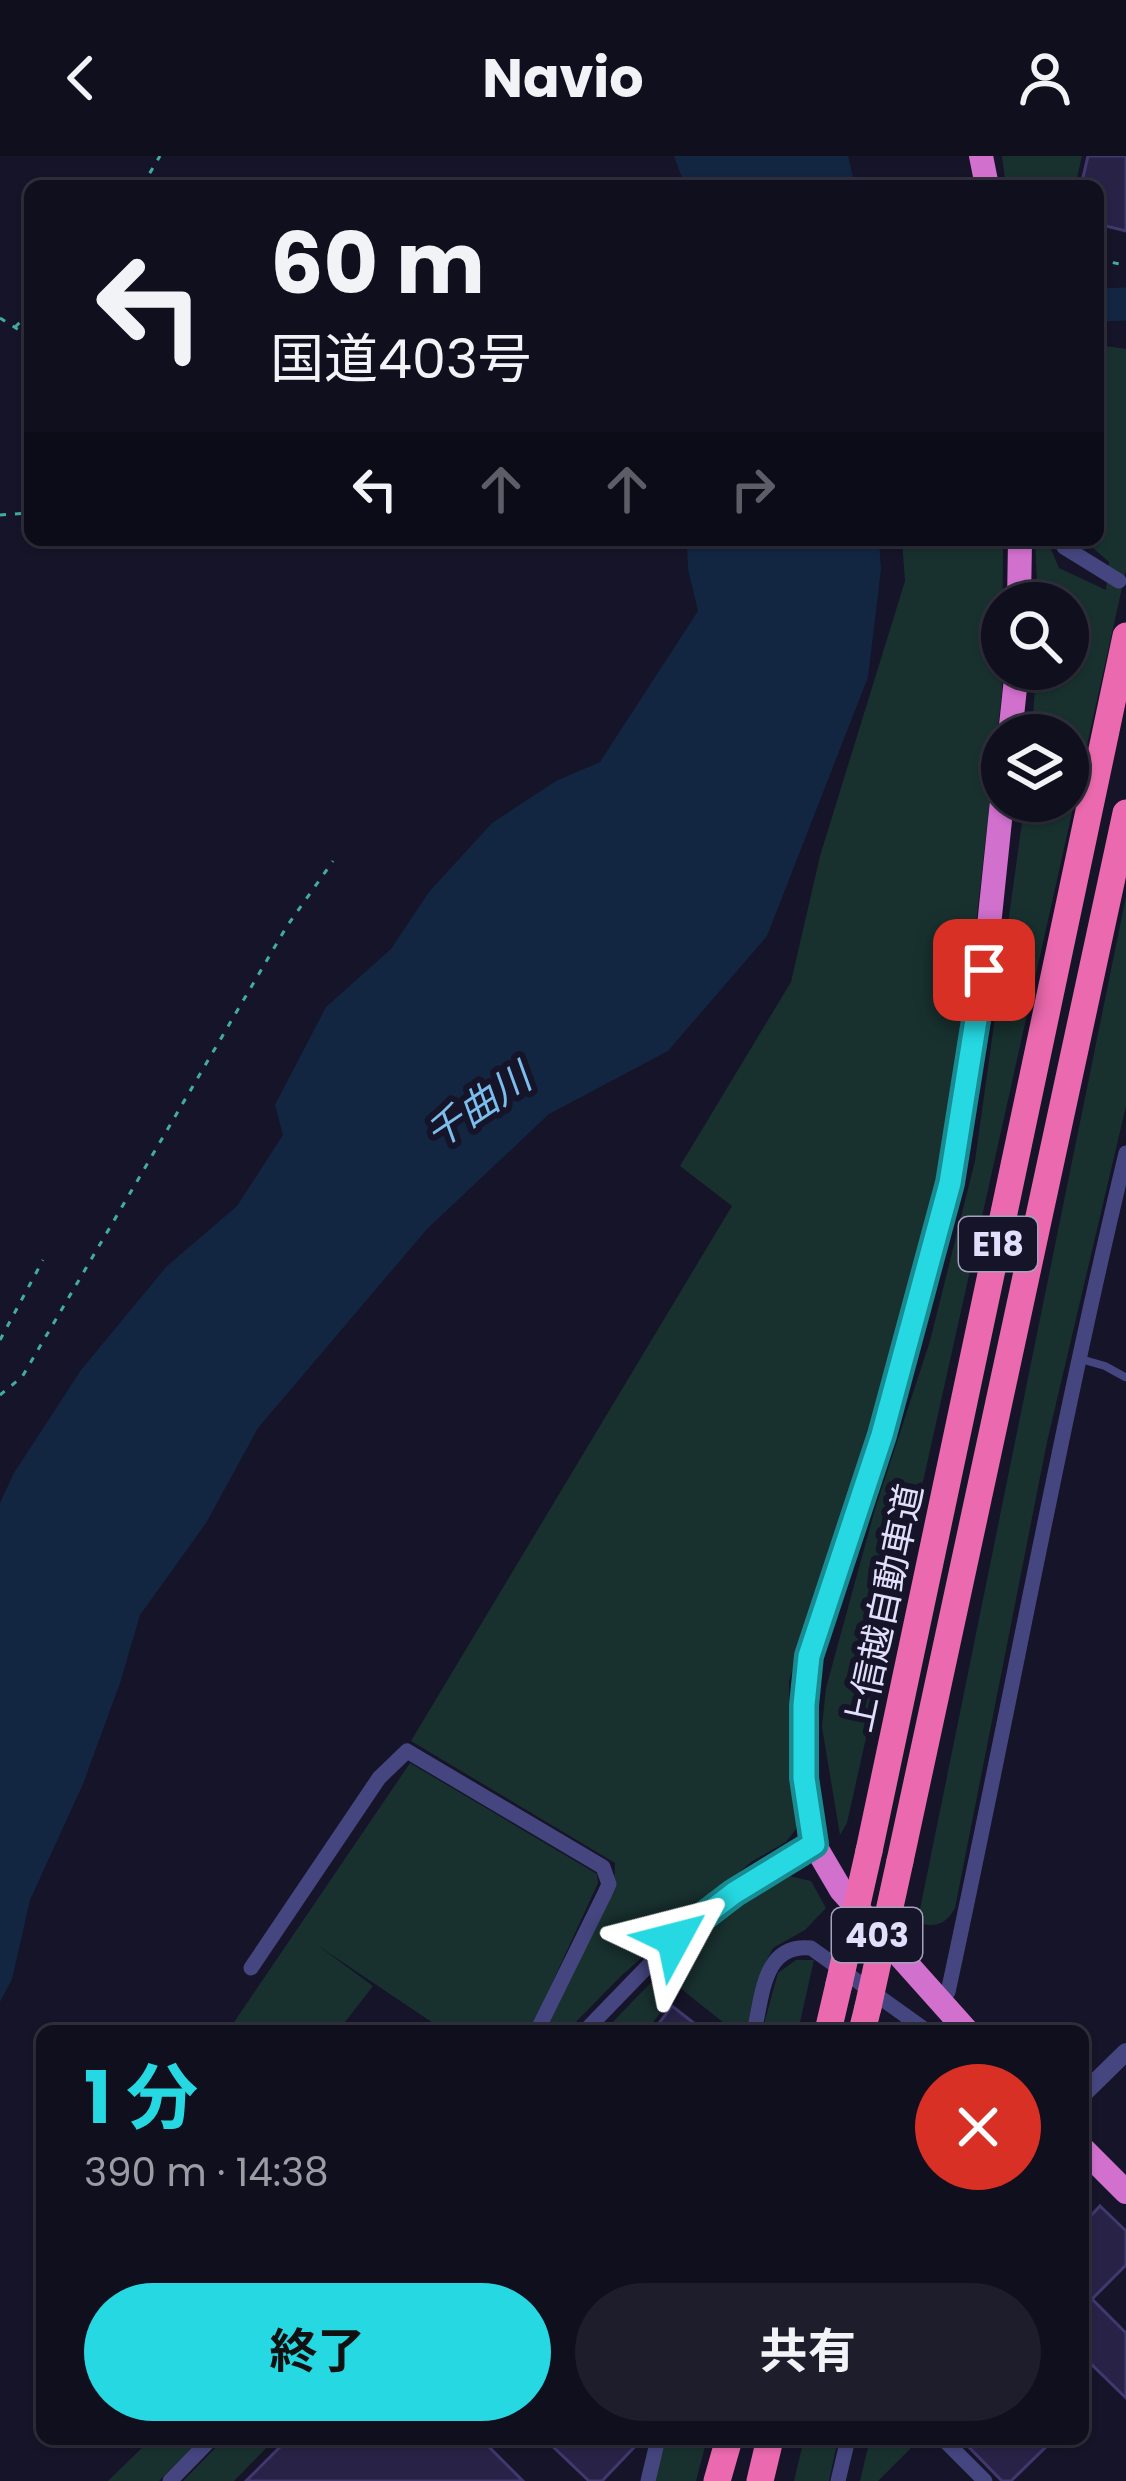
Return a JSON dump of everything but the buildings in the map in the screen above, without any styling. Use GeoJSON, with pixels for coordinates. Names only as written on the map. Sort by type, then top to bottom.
{"type":"FeatureCollection","features":[{"type":"Feature","properties":{"kind":"highway"},"geometry":{"type":"LineString","coordinates":[[1019,582],[1020,546]]}},
{"type":"Feature","properties":{"kind":"highway","name":"上信越自動車道"},"geometry":{"type":"LineString","coordinates":[[829,2025],[1126,636]]}},
{"type":"Feature","properties":{"kind":"highway","name":"上信越自動車道"},"geometry":{"type":"LineString","coordinates":[[865,2019],[1126,813]]}},
{"type":"Feature","properties":{"kind":"highway","name":"403"},"geometry":{"type":"LineString","coordinates":[[962,2025],[841,1890],[814,1844],[804,1778],[804,1705],[809,1656],[882,1435],[950,1183],[980,1012],[1000,822]]}},
{"type":"Feature","properties":{"kind":"highway"},"geometry":{"type":"LineString","coordinates":[[1089,2155],[1126,2192]]}},
{"type":"Feature","properties":{"kind":"highway"},"geometry":{"type":"LineString","coordinates":[[721,2481],[730,2445]]}},
{"type":"Feature","properties":{"kind":"highway"},"geometry":{"type":"LineString","coordinates":[[762,2481],[770,2445]]}},
{"type":"Feature","properties":{"kind":"street"},"geometry":{"type":"LineString","coordinates":[[1064,546],[1119,581]]}},
{"type":"Feature","properties":{"kind":"street"},"geometry":{"type":"LineString","coordinates":[[948,1992],[1077,1358],[1126,1154]]}},
{"type":"Feature","properties":{"kind":"street"},"geometry":{"type":"LineString","coordinates":[[251,1968],[379,1778],[407,1751],[603,1867],[609,1883],[540,2025]]}},
{"type":"Feature","properties":{"kind":"street"},"geometry":{"type":"LineString","coordinates":[[591,2025],[674,1939],[734,1893],[814,1844]]}},
{"type":"Feature","properties":{"kind":"street"},"geometry":{"type":"LineString","coordinates":[[755,2025],[769,1968],[777,1956],[799,1947],[812,1948],[919,2025]]}},
{"type":"Feature","properties":{"kind":"street"},"geometry":{"type":"LineString","coordinates":[[1089,2089],[1126,2052]]}},
{"type":"Feature","properties":{"kind":"street"},"geometry":{"type":"LineString","coordinates":[[170,2481],[206,2445]]}},
{"type":"Feature","properties":{"kind":"street"},"geometry":{"type":"LineString","coordinates":[[648,2481],[657,2445]]}},
{"type":"Feature","properties":{"kind":"street"},"geometry":{"type":"LineString","coordinates":[[838,2481],[847,2445]]}},
{"type":"Feature","properties":{"kind":"street"},"geometry":{"type":"LineString","coordinates":[[949,2445],[985,2481]]}},
{"type":"Feature","properties":{"kind":"lane"},"geometry":{"type":"LineString","coordinates":[[1077,1358],[1125,1378]]}},
{"type":"Feature","properties":{"kind":"path"},"geometry":{"type":"LineString","coordinates":[[0,318],[24,333]]}},
{"type":"Feature","properties":{"kind":"path"},"geometry":{"type":"LineString","coordinates":[[15,327],[24,319]]}},
{"type":"Feature","properties":{"kind":"path"},"geometry":{"type":"LineString","coordinates":[[0,1395],[22,1377],[286,926],[333,861]]}},
{"type":"Feature","properties":{"kind":"path"},"geometry":{"type":"LineString","coordinates":[[0,1340],[43,1260]]}},
{"type":"Feature","properties":{"kind":"green space"},"geometry":{"type":"Polygon","coordinates":[[[1002,156],[1082,156],[1076,180],[1005,180],[1002,156]]]}},
{"type":"Feature","properties":{"kind":"green space"},"geometry":{"type":"Polygon","coordinates":[[[1104,346],[1126,349],[1126,570],[1089,736],[1089,714],[1033,714],[1035,690],[1089,690],[1089,582],[1106,590],[1109,562],[1091,546],[1104,546],[1104,346]]]}},
{"type":"Feature","properties":{"kind":"green space"},"geometry":{"type":"Polygon","coordinates":[[[902,546],[1003,546],[1003,582],[981,582],[981,690],[1002,691],[999,714],[981,714],[981,822],[987,822],[968,996],[931,1212],[881,1395],[789,1681],[790,1784],[798,1812],[796,1829],[786,1842],[751,1862],[621,1976],[573,2025],[544,2025],[614,1889],[615,1863],[411,1741],[732,1206],[680,1166],[791,982],[820,856],[905,581],[902,546]]]}},
{"type":"Feature","properties":{"kind":"green space"},"geometry":{"type":"Polygon","coordinates":[[[1035,546],[1050,546],[1059,568],[1089,582],[1037,582],[1035,546]]]}},
{"type":"Feature","properties":{"kind":"green space"},"geometry":{"type":"Polygon","coordinates":[[[1022,822],[1070,822],[847,1823],[840,1835],[822,1727],[826,1688],[875,1509],[930,1341],[975,1161],[1022,822]]]}},
{"type":"Feature","properties":{"kind":"green space"},"geometry":{"type":"Polygon","coordinates":[[[1126,896],[1126,1106],[1047,1442],[955,1908],[939,1924],[917,1924],[1126,896]]]}},
{"type":"Feature","properties":{"kind":"green space"},"geometry":{"type":"Polygon","coordinates":[[[410,1763],[597,1874],[598,1883],[533,2025],[436,2025],[317,1945],[373,1986],[343,2025],[232,2025],[410,1763]]]}},
{"type":"Feature","properties":{"kind":"green space"},"geometry":{"type":"Polygon","coordinates":[[[784,1875],[811,1881],[826,1908],[805,1930],[773,1948],[761,1972],[748,2025],[726,2025],[680,1988],[651,2025],[611,2025],[689,1947],[784,1875]]]}},
{"type":"Feature","properties":{"kind":"green space"},"geometry":{"type":"Polygon","coordinates":[[[796,1960],[814,1960],[799,2025],[764,2025],[778,1973],[796,1960]]]}},
{"type":"Feature","properties":{"kind":"green space"},"geometry":{"type":"Polygon","coordinates":[[[145,2445],[196,2445],[159,2481],[108,2481],[145,2445]]]}},
{"type":"Feature","properties":{"kind":"green space"},"geometry":{"type":"Polygon","coordinates":[[[218,2445],[269,2445],[234,2481],[183,2481],[218,2445]]]}},
{"type":"Feature","properties":{"kind":"green space"},"geometry":{"type":"Polygon","coordinates":[[[663,2445],[705,2445],[696,2481],[654,2481],[663,2445]]]}},
{"type":"Feature","properties":{"kind":"green space"},"geometry":{"type":"Polygon","coordinates":[[[803,2445],[837,2445],[829,2481],[794,2481],[803,2445]]]}},
{"type":"Feature","properties":{"kind":"green space"},"geometry":{"type":"Polygon","coordinates":[[[869,2445],[914,2445],[878,2481],[860,2481],[869,2445]]]}},
{"type":"Feature","properties":{"kind":"water"},"geometry":{"type":"Polygon","coordinates":[[[674,156],[848,156],[854,180],[683,180],[674,156]]]}},
{"type":"Feature","properties":{"kind":"water","name":"千曲川"},"geometry":{"type":"Polygon","coordinates":[[[687,546],[879,546],[868,677],[767,936],[668,1051],[549,1114],[427,1229],[258,1428],[206,1523],[140,1615],[83,1784],[30,1900],[12,1979],[0,2002],[0,1503],[14,1473],[81,1370],[167,1266],[237,1206],[283,1135],[275,1105],[326,1007],[391,949],[429,892],[492,823],[556,781],[600,762],[698,611],[687,546]]]}},
{"type":"Feature","properties":{"kind":"waterway"},"geometry":{"type":"LineString","coordinates":[[1125,304],[1126,300]]}},
{"type":"Feature","properties":{"kind":"waterway"},"geometry":{"type":"LineString","coordinates":[[1104,305],[1126,304]]}},
{"type":"Feature","properties":{"kind":"route"},"geometry":{"type":"LineString","coordinates":[[674,1939],[734,1893],[814,1844],[804,1778],[809,1656],[882,1435],[950,1183],[984,970]]}}]}
